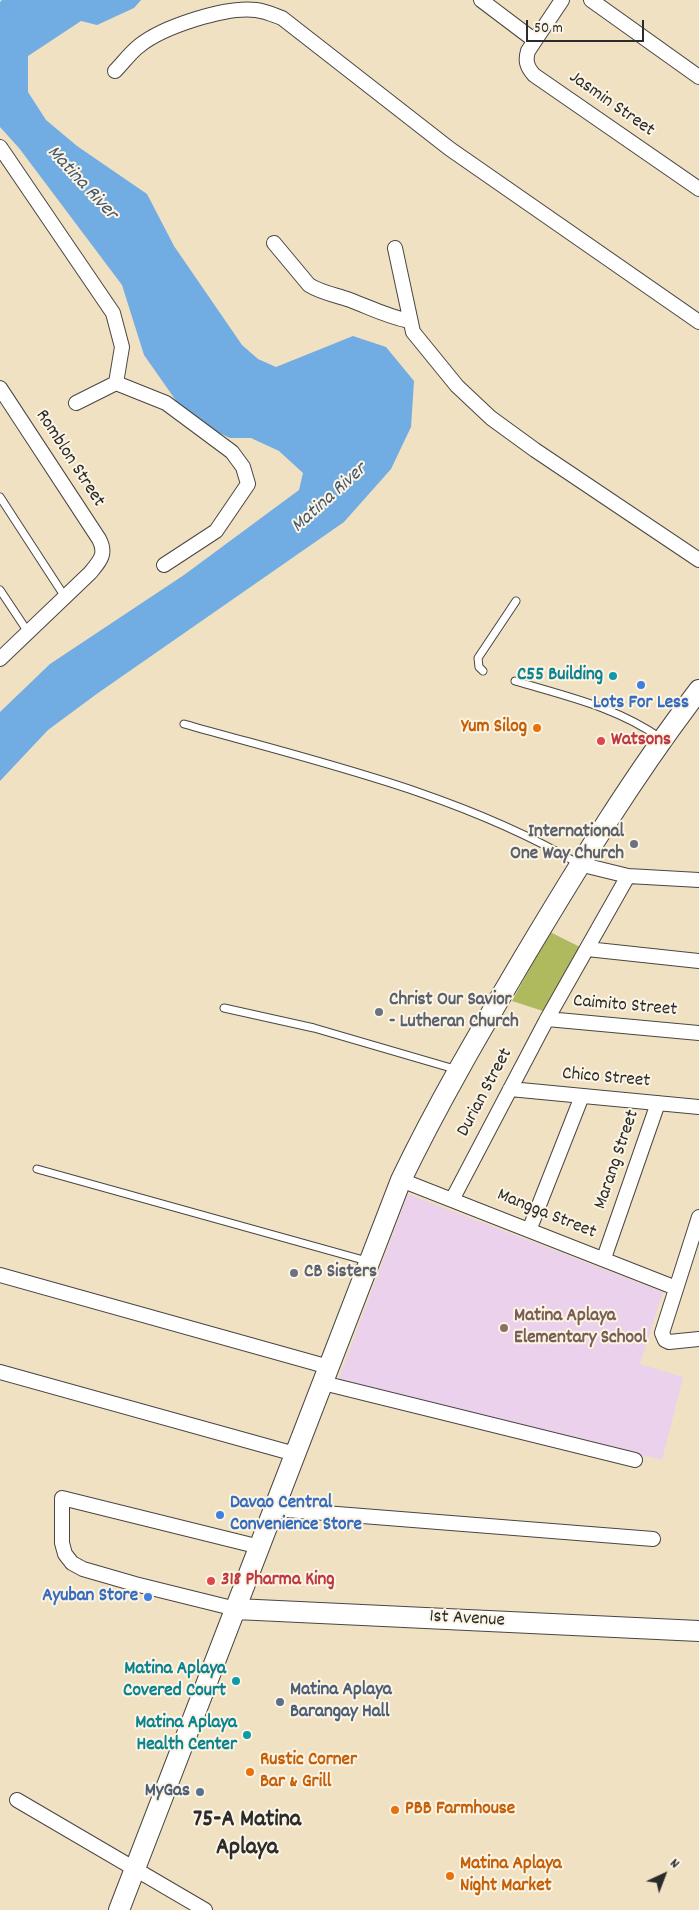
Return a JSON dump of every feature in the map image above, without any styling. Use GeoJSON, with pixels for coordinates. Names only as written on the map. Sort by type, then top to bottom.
{"type":"FeatureCollection","features":[{"type":"Feature","properties":{"kind":"main road"},"geometry":{"type":"LineString","coordinates":[[119,1910],[401,1180],[458,1070],[579,864],[662,739],[699,690]]}},
{"type":"Feature","properties":{"kind":"main road","name":"1st Avenue"},"geometry":{"type":"LineString","coordinates":[[236,1609],[699,1631]]}},
{"type":"Feature","properties":{"kind":"street"},"geometry":{"type":"LineString","coordinates":[[481,0],[534,40]]}},
{"type":"Feature","properties":{"kind":"street","name":"Jasmin Street"},"geometry":{"type":"LineString","coordinates":[[562,0],[534,40],[526,60],[534,75],[699,189]]}},
{"type":"Feature","properties":{"kind":"street"},"geometry":{"type":"LineString","coordinates":[[591,0],[699,77]]}},
{"type":"Feature","properties":{"kind":"street"},"geometry":{"type":"LineString","coordinates":[[115,71],[138,46],[156,34],[187,22],[223,13],[256,10],[282,18],[450,149],[699,322]]}},
{"type":"Feature","properties":{"kind":"street"},"geometry":{"type":"LineString","coordinates":[[0,147],[113,313],[122,347],[116,383]]}},
{"type":"Feature","properties":{"kind":"street"},"geometry":{"type":"LineString","coordinates":[[274,242],[309,286],[349,300],[384,316],[409,321]]}},
{"type":"Feature","properties":{"kind":"street"},"geometry":{"type":"LineString","coordinates":[[395,248],[409,321],[413,332],[457,386],[491,418],[699,560]]}},
{"type":"Feature","properties":{"kind":"street"},"geometry":{"type":"LineString","coordinates":[[76,403],[116,383],[166,403],[232,452],[243,467],[248,484],[216,531],[164,566]]}},
{"type":"Feature","properties":{"kind":"street","name":"Romblon Street"},"geometry":{"type":"LineString","coordinates":[[0,388],[99,539],[104,552],[102,558],[90,573],[65,597]]}},
{"type":"Feature","properties":{"kind":"street"},"geometry":{"type":"LineString","coordinates":[[0,659],[65,597]]}},
{"type":"Feature","properties":{"kind":"street"},"geometry":{"type":"LineString","coordinates":[[579,864],[628,876],[699,880]]}},
{"type":"Feature","properties":{"kind":"street","name":"Durian Street"},"geometry":{"type":"LineString","coordinates":[[452,1198],[547,1019],[628,876]]}},
{"type":"Feature","properties":{"kind":"street"},"geometry":{"type":"LineString","coordinates":[[587,949],[699,961]]}},
{"type":"Feature","properties":{"kind":"street","name":"Caimito Street"},"geometry":{"type":"LineString","coordinates":[[547,1019],[699,1033]]}},
{"type":"Feature","properties":{"kind":"street","name":"Chico Street"},"geometry":{"type":"LineString","coordinates":[[510,1089],[699,1107]]}},
{"type":"Feature","properties":{"kind":"street"},"geometry":{"type":"LineString","coordinates":[[530,1228],[582,1096]]}},
{"type":"Feature","properties":{"kind":"street","name":"Marang Street"},"geometry":{"type":"LineString","coordinates":[[604,1258],[658,1103]]}},
{"type":"Feature","properties":{"kind":"street","name":"Mangga Street"},"geometry":{"type":"LineString","coordinates":[[401,1180],[530,1228],[676,1288]]}},
{"type":"Feature","properties":{"kind":"street"},"geometry":{"type":"LineString","coordinates":[[699,1217],[662,1333],[665,1340],[674,1342],[699,1339]]}},
{"type":"Feature","properties":{"kind":"street"},"geometry":{"type":"LineString","coordinates":[[0,1275],[326,1375],[635,1460]]}},
{"type":"Feature","properties":{"kind":"street"},"geometry":{"type":"LineString","coordinates":[[0,1371],[295,1454]]}},
{"type":"Feature","properties":{"kind":"street"},"geometry":{"type":"LineString","coordinates":[[236,1609],[126,1582],[83,1570],[72,1564],[65,1554],[62,1543],[62,1498],[260,1547]]}},
{"type":"Feature","properties":{"kind":"street"},"geometry":{"type":"LineString","coordinates":[[274,1509],[654,1539]]}},
{"type":"Feature","properties":{"kind":"street"},"geometry":{"type":"LineString","coordinates":[[17,1800],[205,1910]]}},
{"type":"Feature","properties":{"kind":"lane"},"geometry":{"type":"LineString","coordinates":[[0,496],[65,597]]}},
{"type":"Feature","properties":{"kind":"lane"},"geometry":{"type":"LineString","coordinates":[[0,590],[28,632]]}},
{"type":"Feature","properties":{"kind":"lane"},"geometry":{"type":"LineString","coordinates":[[483,671],[479,666],[478,658],[516,601]]}},
{"type":"Feature","properties":{"kind":"lane"},"geometry":{"type":"LineString","coordinates":[[515,681],[611,709],[637,722],[662,739]]}},
{"type":"Feature","properties":{"kind":"lane"},"geometry":{"type":"LineString","coordinates":[[184,724],[385,781],[487,818],[539,841],[579,864]]}},
{"type":"Feature","properties":{"kind":"lane"},"geometry":{"type":"LineString","coordinates":[[224,1008],[314,1028],[458,1070]]}},
{"type":"Feature","properties":{"kind":"lane"},"geometry":{"type":"LineString","coordinates":[[37,1169],[370,1262]]}},
{"type":"Feature","properties":{"kind":"shaded area","name":"Matina Aplaya Elementary School"},"geometry":{"type":"Polygon","coordinates":[[[408,1194],[663,1292],[640,1364],[683,1377],[662,1460],[338,1380],[408,1194]]]}},
{"type":"Feature","properties":{"kind":"green space"},"geometry":{"type":"Polygon","coordinates":[[[550,932],[580,947],[543,1011],[512,1001],[550,932]]]}},
{"type":"Feature","properties":{"kind":"water","name":"Matina River"},"geometry":{"type":"Polygon","coordinates":[[[2,0],[141,0],[134,8],[97,25],[81,21],[28,56],[28,92],[46,120],[77,146],[147,194],[174,246],[242,345],[258,359],[276,367],[353,336],[386,347],[414,381],[411,427],[391,469],[344,522],[98,693],[48,730],[0,781],[0,712],[50,664],[184,575],[299,490],[303,473],[279,451],[251,438],[230,438],[207,427],[177,402],[144,355],[122,285],[19,148],[0,127],[0,2],[2,0]]]}},
{"type":"Feature","properties":{"kind":"place","name":"C55 Building"},"geometry":{"type":"Point","coordinates":[613,676]}},
{"type":"Feature","properties":{"kind":"place","name":"Lots For Less"},"geometry":{"type":"Point","coordinates":[641,685]}},
{"type":"Feature","properties":{"kind":"place","name":"Yum Silog"},"geometry":{"type":"Point","coordinates":[537,728]}},
{"type":"Feature","properties":{"kind":"place","name":"Watsons"},"geometry":{"type":"Point","coordinates":[601,741]}},
{"type":"Feature","properties":{"kind":"place","name":"International One Way Church"},"geometry":{"type":"Point","coordinates":[634,844]}},
{"type":"Feature","properties":{"kind":"place","name":"Christ Our Savior - Lutheran Church"},"geometry":{"type":"Point","coordinates":[379,1012]}},
{"type":"Feature","properties":{"kind":"place","name":"CB Sisters"},"geometry":{"type":"Point","coordinates":[294,1273]}},
{"type":"Feature","properties":{"kind":"place","name":"Matina Aplaya Elementary School"},"geometry":{"type":"Point","coordinates":[504,1328]}},
{"type":"Feature","properties":{"kind":"place","name":"Davao Central Convenience Store"},"geometry":{"type":"Point","coordinates":[220,1515]}},
{"type":"Feature","properties":{"kind":"place","name":"318 Pharma King"},"geometry":{"type":"Point","coordinates":[211,1581]}},
{"type":"Feature","properties":{"kind":"place","name":"Ayuban Store"},"geometry":{"type":"Point","coordinates":[148,1597]}},
{"type":"Feature","properties":{"kind":"place","name":"Matina Aplaya Covered Court"},"geometry":{"type":"Point","coordinates":[236,1681]}},
{"type":"Feature","properties":{"kind":"place","name":"Matina Aplaya Barangay Hall"},"geometry":{"type":"Point","coordinates":[280,1702]}},
{"type":"Feature","properties":{"kind":"place","name":"Matina Aplaya Health Center"},"geometry":{"type":"Point","coordinates":[247,1735]}},
{"type":"Feature","properties":{"kind":"place","name":"Rustic Corner Bar & Grill"},"geometry":{"type":"Point","coordinates":[250,1772]}},
{"type":"Feature","properties":{"kind":"place","name":"MyGas"},"geometry":{"type":"Point","coordinates":[200,1792]}},
{"type":"Feature","properties":{"kind":"place","name":"PBB Farmhouse"},"geometry":{"type":"Point","coordinates":[395,1810]}},
{"type":"Feature","properties":{"kind":"place","name":"Matina Aplaya Night Market"},"geometry":{"type":"Point","coordinates":[450,1876]}},
{"type":"Feature","properties":{"kind":"district","name":"75-A Matina Aplaya"},"geometry":{"type":"Point","coordinates":[247,1836]}}]}
